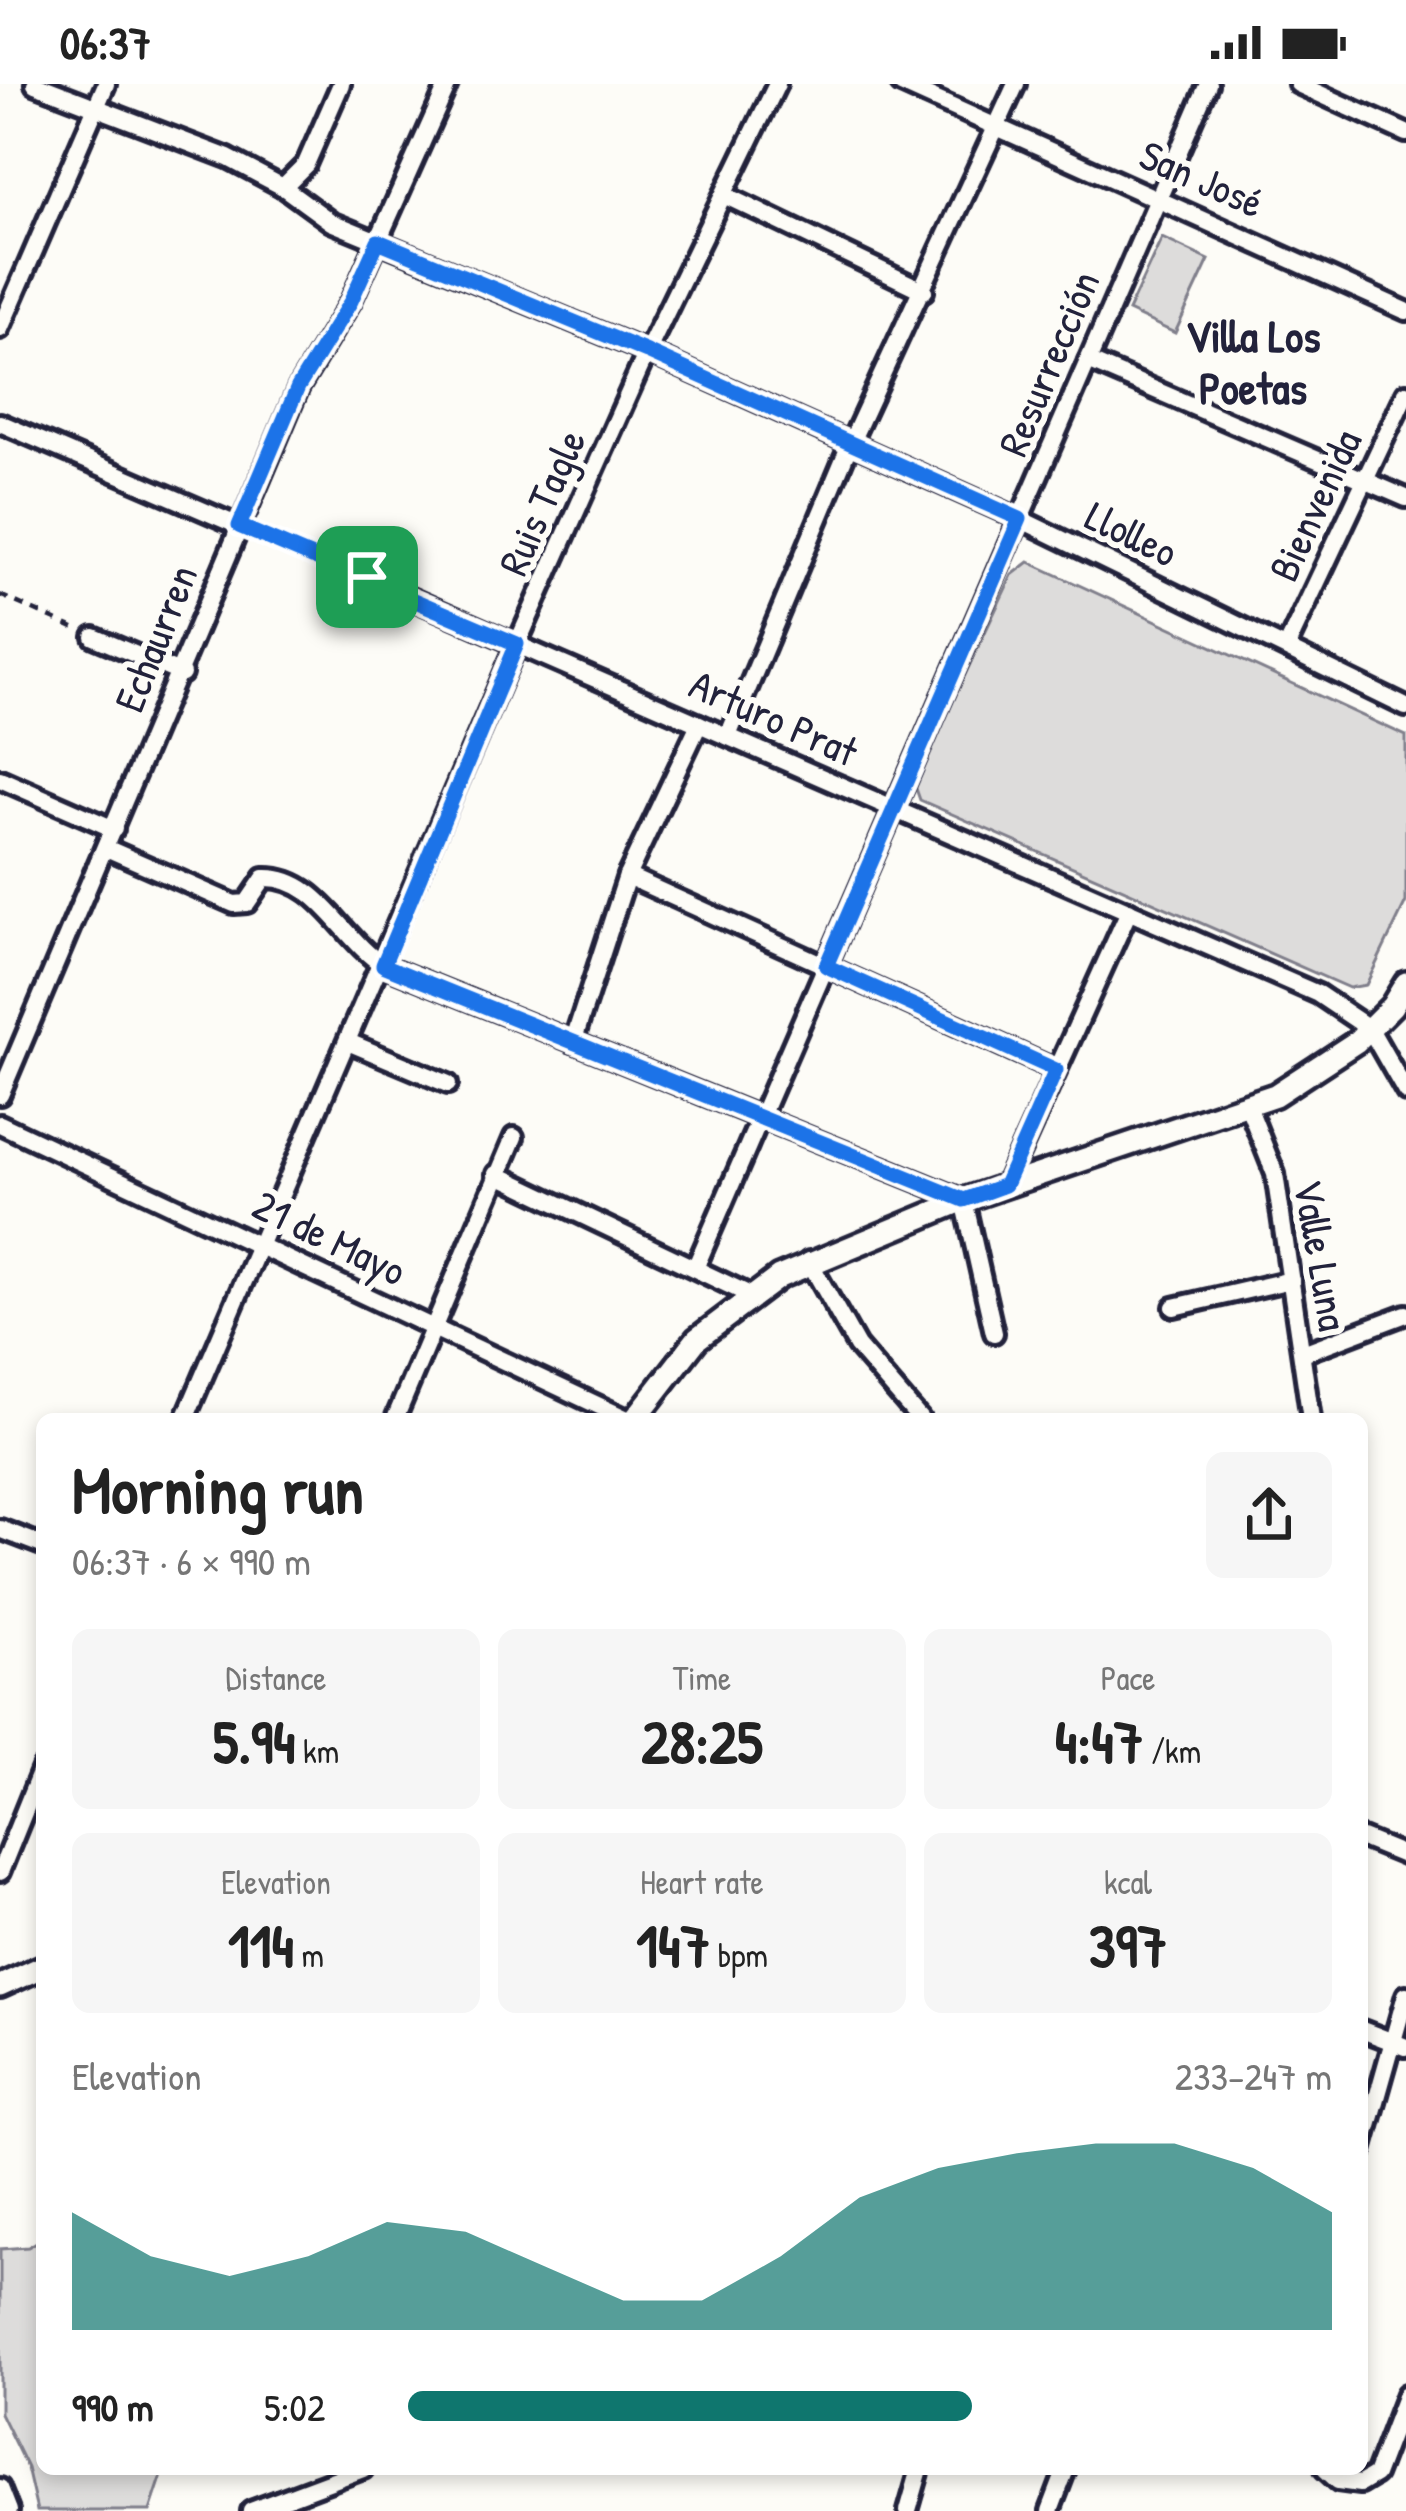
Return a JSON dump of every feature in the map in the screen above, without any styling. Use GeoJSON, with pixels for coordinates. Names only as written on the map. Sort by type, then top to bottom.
{"type":"FeatureCollection","features":[{"type":"Feature","properties":{"kind":"street","name":"Llolleo"},"geometry":{"type":"LineString","coordinates":[[35,84],[95,111],[228,158],[331,222],[647,352],[1020,519],[1406,707]]}},
{"type":"Feature","properties":{"kind":"street"},"geometry":{"type":"LineString","coordinates":[[0,329],[106,84]]}},
{"type":"Feature","properties":{"kind":"street"},"geometry":{"type":"LineString","coordinates":[[283,188],[305,164],[341,84]]}},
{"type":"Feature","properties":{"kind":"street","name":"Echaurren"},"geometry":{"type":"LineString","coordinates":[[0,1095],[182,674],[298,387],[351,301],[448,84]]}},
{"type":"Feature","properties":{"kind":"street","name":"Ruis Tagle"},"geometry":{"type":"LineString","coordinates":[[194,1413],[258,1241],[383,965],[517,644],[647,352],[777,84]]}},
{"type":"Feature","properties":{"kind":"street","name":"San José"},"geometry":{"type":"LineString","coordinates":[[901,84],[1406,311]]}},
{"type":"Feature","properties":{"kind":"street"},"geometry":{"type":"LineString","coordinates":[[728,736],[850,444],[1016,84]]}},
{"type":"Feature","properties":{"kind":"street","name":"Resurrección"},"geometry":{"type":"LineString","coordinates":[[696,1266],[1208,84]]}},
{"type":"Feature","properties":{"kind":"street"},"geometry":{"type":"LineString","coordinates":[[1298,84],[1406,133]]}},
{"type":"Feature","properties":{"kind":"street"},"geometry":{"type":"LineString","coordinates":[[724,195],[924,291]]}},
{"type":"Feature","properties":{"kind":"street"},"geometry":{"type":"LineString","coordinates":[[1088,361],[1406,498]]}},
{"type":"Feature","properties":{"kind":"street","name":"Bienvenida"},"geometry":{"type":"LineString","coordinates":[[1286,648],[1406,393]]}},
{"type":"Feature","properties":{"kind":"street"},"geometry":{"type":"LineString","coordinates":[[0,423],[239,526]]}},
{"type":"Feature","properties":{"kind":"street","name":"Arturo Prat"},"geometry":{"type":"LineString","coordinates":[[408,597],[1318,994],[1370,1029]]}},
{"type":"Feature","properties":{"kind":"street"},"geometry":{"type":"LineString","coordinates":[[94,637],[182,674]]}},
{"type":"Feature","properties":{"kind":"street"},"geometry":{"type":"LineString","coordinates":[[573,1042],[627,876],[699,724]]}},
{"type":"Feature","properties":{"kind":"street"},"geometry":{"type":"LineString","coordinates":[[0,779],[114,830]]}},
{"type":"Feature","properties":{"kind":"street"},"geometry":{"type":"LineString","coordinates":[[106,848],[234,904],[252,899],[264,878],[293,884],[320,901],[358,947],[383,965],[964,1200]]}},
{"type":"Feature","properties":{"kind":"street"},"geometry":{"type":"LineString","coordinates":[[627,876],[1056,1070]]}},
{"type":"Feature","properties":{"kind":"street"},"geometry":{"type":"LineString","coordinates":[[1005,1185],[1129,911]]}},
{"type":"Feature","properties":{"kind":"street"},"geometry":{"type":"LineString","coordinates":[[636,1413],[697,1339],[750,1295],[808,1262],[1005,1185],[1248,1106],[1318,1071],[1370,1029],[1406,983]]}},
{"type":"Feature","properties":{"kind":"street"},"geometry":{"type":"LineString","coordinates":[[1370,1029],[1406,1093]]}},
{"type":"Feature","properties":{"kind":"street"},"geometry":{"type":"LineString","coordinates":[[348,1042],[448,1084]]}},
{"type":"Feature","properties":{"kind":"street","name":"Valle Luna"},"geometry":{"type":"LineString","coordinates":[[1248,1106],[1274,1174],[1310,1413]]}},
{"type":"Feature","properties":{"kind":"street","name":"21 de Mayo"},"geometry":{"type":"LineString","coordinates":[[0,1124],[618,1413]]}},
{"type":"Feature","properties":{"kind":"street"},"geometry":{"type":"LineString","coordinates":[[398,1413],[514,1137]]}},
{"type":"Feature","properties":{"kind":"street"},"geometry":{"type":"LineString","coordinates":[[496,1174],[750,1295]]}},
{"type":"Feature","properties":{"kind":"street"},"geometry":{"type":"LineString","coordinates":[[964,1200],[994,1333]]}},
{"type":"Feature","properties":{"kind":"street"},"geometry":{"type":"LineString","coordinates":[[808,1262],[857,1346],[915,1413]]}},
{"type":"Feature","properties":{"kind":"street"},"geometry":{"type":"LineString","coordinates":[[1174,1307],[1291,1280]]}},
{"type":"Feature","properties":{"kind":"street"},"geometry":{"type":"LineString","coordinates":[[1303,1353],[1406,1314]]}},
{"type":"Feature","properties":{"kind":"street"},"geometry":{"type":"LineString","coordinates":[[0,1529],[36,1542]]}},
{"type":"Feature","properties":{"kind":"street"},"geometry":{"type":"LineString","coordinates":[[0,1872],[36,1783]]}},
{"type":"Feature","properties":{"kind":"street"},"geometry":{"type":"LineString","coordinates":[[1368,1840],[1406,1856]]}},
{"type":"Feature","properties":{"kind":"street"},"geometry":{"type":"LineString","coordinates":[[0,1986],[36,1970]]}},
{"type":"Feature","properties":{"kind":"street"},"geometry":{"type":"LineString","coordinates":[[1368,2133],[1398,2044],[1406,1995]]}},
{"type":"Feature","properties":{"kind":"street"},"geometry":{"type":"LineString","coordinates":[[1368,2032],[1398,2044]]}},
{"type":"Feature","properties":{"kind":"street"},"geometry":{"type":"LineString","coordinates":[[1331,2475],[1338,2481],[1360,2484],[1375,2475],[1400,2436],[1406,2394]]}},
{"type":"Feature","properties":{"kind":"street"},"geometry":{"type":"LineString","coordinates":[[251,2511],[347,2475]]}},
{"type":"Feature","properties":{"kind":"street"},"geometry":{"type":"LineString","coordinates":[[908,2511],[918,2475]]}},
{"type":"Feature","properties":{"kind":"street"},"geometry":{"type":"LineString","coordinates":[[1050,2511],[1064,2475]]}},
{"type":"Feature","properties":{"kind":"street"},"geometry":{"type":"LineString","coordinates":[[0,2488],[10,2511]]}},
{"type":"Feature","properties":{"kind":"path"},"geometry":{"type":"LineString","coordinates":[[239,526],[408,597]]}},
{"type":"Feature","properties":{"kind":"path"},"geometry":{"type":"LineString","coordinates":[[0,595],[94,637]]}},
{"type":"Feature","properties":{"kind":"shaded area"},"geometry":{"type":"Polygon","coordinates":[[[1162,238],[1209,260],[1175,333],[1128,311],[1162,238]]]}},
{"type":"Feature","properties":{"kind":"shaded area"},"geometry":{"type":"Polygon","coordinates":[[[1029,562],[1406,736],[1406,902],[1366,985],[1349,988],[920,800],[914,783],[1012,575],[1029,562]]]}},
{"type":"Feature","properties":{"kind":"shaded area"},"geometry":{"type":"Polygon","coordinates":[[[36,2242],[36,2475],[162,2475],[150,2511],[37,2511],[27,2468],[0,2413],[0,2249],[36,2242]]]}},
{"type":"Feature","properties":{"kind":"district","name":"Villa Los Poetas"},"geometry":{"type":"Point","coordinates":[1253,361]}},
{"type":"Feature","properties":{"kind":"route"},"geometry":{"type":"LineString","coordinates":[[378,241],[647,352],[1020,519],[826,966],[1056,1070],[1005,1185],[964,1200],[383,965],[517,644],[367,577],[239,526],[298,387],[328,343],[378,241]]}}]}
